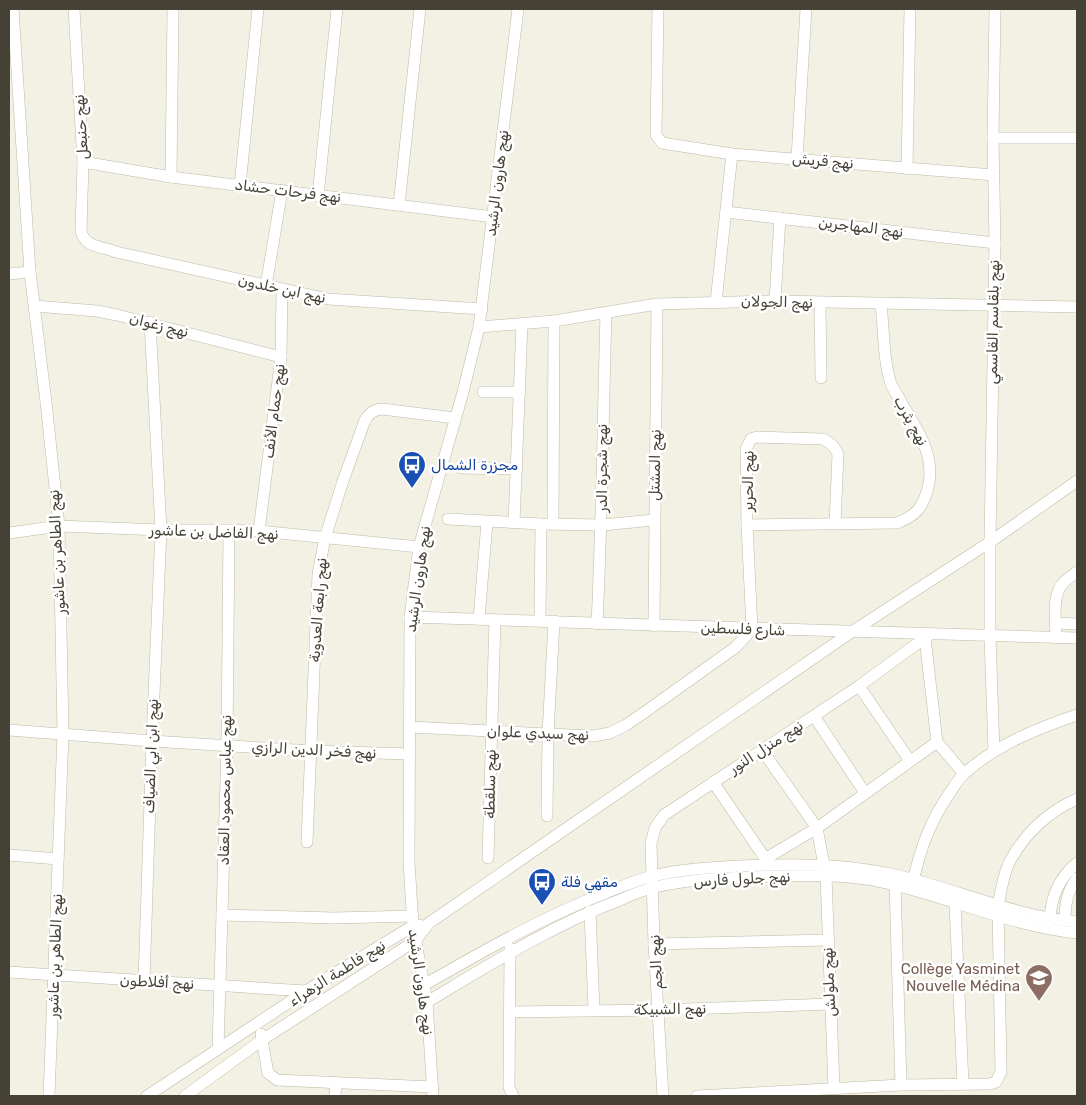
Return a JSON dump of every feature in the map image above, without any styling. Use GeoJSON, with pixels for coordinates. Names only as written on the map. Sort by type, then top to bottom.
{"type":"FeatureCollection","features":[{"type":"Feature","properties":{"kind":"street","name":"نهج الطاهر بن عاشور"},"geometry":{"type":"LineString","coordinates":[[12,9],[13,57],[30,272],[58,526],[63,734],[49,1096]]}},
{"type":"Feature","properties":{"kind":"street","name":"نهج حنبعل"},"geometry":{"type":"LineString","coordinates":[[74,9],[83,162],[81,231],[82,238],[87,243]]}},
{"type":"Feature","properties":{"kind":"street"},"geometry":{"type":"LineString","coordinates":[[172,177],[173,9]]}},
{"type":"Feature","properties":{"kind":"street"},"geometry":{"type":"LineString","coordinates":[[240,185],[258,9]]}},
{"type":"Feature","properties":{"kind":"street"},"geometry":{"type":"LineString","coordinates":[[318,196],[337,9]]}},
{"type":"Feature","properties":{"kind":"street"},"geometry":{"type":"LineString","coordinates":[[399,205],[420,9]]}},
{"type":"Feature","properties":{"kind":"street","name":"نهج هارون الرشيد"},"geometry":{"type":"LineString","coordinates":[[433,1092],[427,1002],[415,941],[409,862],[410,617],[420,547],[479,327],[518,9]]}},
{"type":"Feature","properties":{"kind":"street","name":"نهج قريش"},"geometry":{"type":"LineString","coordinates":[[658,9],[656,135],[662,143],[732,154],[994,175]]}},
{"type":"Feature","properties":{"kind":"street"},"geometry":{"type":"LineString","coordinates":[[797,158],[806,9]]}},
{"type":"Feature","properties":{"kind":"street"},"geometry":{"type":"LineString","coordinates":[[908,169],[910,9]]}},
{"type":"Feature","properties":{"kind":"street","name":"نهج بلقاسم القاسمي"},"geometry":{"type":"LineString","coordinates":[[994,751],[990,636],[990,542],[995,243],[993,138],[995,9]]}},
{"type":"Feature","properties":{"kind":"street"},"geometry":{"type":"LineString","coordinates":[[993,138],[1077,138]]}},
{"type":"Feature","properties":{"kind":"street"},"geometry":{"type":"LineString","coordinates":[[716,302],[732,154]]}},
{"type":"Feature","properties":{"kind":"street","name":"نهج فرحات حشاد"},"geometry":{"type":"LineString","coordinates":[[83,162],[172,177],[493,217]]}},
{"type":"Feature","properties":{"kind":"street"},"geometry":{"type":"LineString","coordinates":[[266,286],[282,190]]}},
{"type":"Feature","properties":{"kind":"street","name":"نهج المهاجرين"},"geometry":{"type":"LineString","coordinates":[[726,212],[995,243]]}},
{"type":"Feature","properties":{"kind":"street"},"geometry":{"type":"LineString","coordinates":[[775,301],[780,218]]}},
{"type":"Feature","properties":{"kind":"street","name":"نهج ابن خلدون"},"geometry":{"type":"LineString","coordinates":[[87,243],[116,252],[282,290],[336,300],[482,310]]}},
{"type":"Feature","properties":{"kind":"street"},"geometry":{"type":"LineString","coordinates":[[9,274],[30,272]]}},
{"type":"Feature","properties":{"kind":"street","name":"نهج حمام الأنف"},"geometry":{"type":"LineString","coordinates":[[259,531],[281,356],[282,290]]}},
{"type":"Feature","properties":{"kind":"street","name":"نهج الجولان"},"geometry":{"type":"LineString","coordinates":[[479,327],[554,321],[657,304],[716,302],[775,301],[1077,307]]}},
{"type":"Feature","properties":{"kind":"street"},"geometry":{"type":"LineString","coordinates":[[820,303],[821,378]]}},
{"type":"Feature","properties":{"kind":"street","name":"نهج المشتل"},"geometry":{"type":"LineString","coordinates":[[654,626],[657,304]]}},
{"type":"Feature","properties":{"kind":"street","name":"نهج يثرب"},"geometry":{"type":"LineString","coordinates":[[747,525],[897,523],[910,518],[925,502],[931,477],[928,452],[915,425],[892,386],[887,370],[882,304]]}},
{"type":"Feature","properties":{"kind":"street","name":"نهج زغوان"},"geometry":{"type":"LineString","coordinates":[[34,306],[97,311],[150,322],[281,356]]}},
{"type":"Feature","properties":{"kind":"street","name":"نهج شجرة الدر"},"geometry":{"type":"LineString","coordinates":[[597,624],[602,525],[606,313]]}},
{"type":"Feature","properties":{"kind":"street"},"geometry":{"type":"LineString","coordinates":[[540,620],[547,524],[554,321]]}},
{"type":"Feature","properties":{"kind":"street","name":"نهج ابن ابي الضياف"},"geometry":{"type":"LineString","coordinates":[[144,982],[161,530],[150,322]]}},
{"type":"Feature","properties":{"kind":"street"},"geometry":{"type":"LineString","coordinates":[[514,523],[522,324]]}},
{"type":"Feature","properties":{"kind":"street"},"geometry":{"type":"LineString","coordinates":[[483,392],[520,392]]}},
{"type":"Feature","properties":{"kind":"street","name":"نهج رابعة العدوية"},"geometry":{"type":"LineString","coordinates":[[308,842],[318,574],[325,538],[343,481],[361,430],[369,414],[375,410],[382,409],[455,418]]}},
{"type":"Feature","properties":{"kind":"street","name":"نهج الحرير"},"geometry":{"type":"LineString","coordinates":[[752,629],[747,525],[746,449],[751,439],[823,439],[835,447],[838,454],[835,524]]}},
{"type":"Feature","properties":{"kind":"street"},"geometry":{"type":"LineString","coordinates":[[461,468],[517,469]]}},
{"type":"Feature","properties":{"kind":"street"},"geometry":{"type":"LineString","coordinates":[[429,923],[853,631],[990,542],[1077,481]]}},
{"type":"Feature","properties":{"kind":"street"},"geometry":{"type":"LineString","coordinates":[[448,520],[602,525],[654,520]]}},
{"type":"Feature","properties":{"kind":"street"},"geometry":{"type":"LineString","coordinates":[[479,619],[487,522]]}},
{"type":"Feature","properties":{"kind":"street","name":"نهج الفاضل بن عاشور"},"geometry":{"type":"LineString","coordinates":[[9,533],[58,526],[259,531],[420,547]]}},
{"type":"Feature","properties":{"kind":"street","name":"نهج عباس محمود العقاد"},"geometry":{"type":"LineString","coordinates":[[218,1049],[227,745],[229,530]]}},
{"type":"Feature","properties":{"kind":"street"},"geometry":{"type":"LineString","coordinates":[[1056,638],[1056,604],[1059,588],[1077,572]]}},
{"type":"Feature","properties":{"kind":"street","name":"شارع فلسطين"},"geometry":{"type":"LineString","coordinates":[[410,617],[853,631],[927,636],[1077,638]]}},
{"type":"Feature","properties":{"kind":"street","name":"نهج سلقطة"},"geometry":{"type":"LineString","coordinates":[[488,858],[494,620]]}},
{"type":"Feature","properties":{"kind":"street"},"geometry":{"type":"LineString","coordinates":[[547,816],[548,734],[554,621]]}},
{"type":"Feature","properties":{"kind":"street"},"geometry":{"type":"LineString","coordinates":[[1056,623],[1077,624]]}},
{"type":"Feature","properties":{"kind":"street","name":"نهج سيدي علوان"},"geometry":{"type":"LineString","coordinates":[[410,727],[593,736],[610,733],[626,725],[736,647],[752,629]]}},
{"type":"Feature","properties":{"kind":"street"},"geometry":{"type":"LineString","coordinates":[[927,636],[937,742],[964,774]]}},
{"type":"Feature","properties":{"kind":"street","name":"نهج منزل النور"},"geometry":{"type":"LineString","coordinates":[[653,882],[651,843],[655,828],[664,815],[859,686],[927,636]]}},
{"type":"Feature","properties":{"kind":"street"},"geometry":{"type":"LineString","coordinates":[[859,686],[910,761]]}},
{"type":"Feature","properties":{"kind":"street"},"geometry":{"type":"LineString","coordinates":[[912,884],[922,844],[930,826],[940,807],[964,774],[994,751],[1041,728],[1077,715]]}},
{"type":"Feature","properties":{"kind":"street"},"geometry":{"type":"LineString","coordinates":[[814,716],[865,793]]}},
{"type":"Feature","properties":{"kind":"street","name":"نهج فخر الدين الرازي"},"geometry":{"type":"LineString","coordinates":[[9,730],[311,751],[409,754]]}},
{"type":"Feature","properties":{"kind":"street"},"geometry":{"type":"LineString","coordinates":[[713,782],[767,862],[937,742]]}},
{"type":"Feature","properties":{"kind":"street"},"geometry":{"type":"LineString","coordinates":[[762,750],[817,828]]}},
{"type":"Feature","properties":{"kind":"street"},"geometry":{"type":"LineString","coordinates":[[697,1096],[901,1085],[990,1084],[996,1082],[1001,1072],[998,911],[1002,884],[1010,862],[1021,844],[1039,823],[1065,804],[1077,799]]}},
{"type":"Feature","properties":{"kind":"street","name":"نهج ملولش"},"geometry":{"type":"LineString","coordinates":[[817,828],[825,870],[834,1088]]}},
{"type":"Feature","properties":{"kind":"street"},"geometry":{"type":"LineString","coordinates":[[9,855],[58,858]]}},
{"type":"Feature","properties":{"kind":"street","name":"نهج جلول فارس"},"geometry":{"type":"LineString","coordinates":[[427,1002],[510,953],[590,910],[682,871],[767,862],[825,870],[895,884],[912,884],[955,904],[1077,922]]}},
{"type":"Feature","properties":{"kind":"street"},"geometry":{"type":"LineString","coordinates":[[1050,919],[1054,894],[1061,881],[1077,863]]}},
{"type":"Feature","properties":{"kind":"street","name":"نهج جلول فارس"},"geometry":{"type":"LineString","coordinates":[[424,985],[510,936],[574,905],[653,882],[675,883],[862,868],[998,911],[1038,927],[1077,933]]}},
{"type":"Feature","properties":{"kind":"street"},"geometry":{"type":"LineString","coordinates":[[1065,921],[1066,898],[1077,878]]}},
{"type":"Feature","properties":{"kind":"street","name":"نهج الجم"},"geometry":{"type":"LineString","coordinates":[[653,882],[654,944],[663,1096]]}},
{"type":"Feature","properties":{"kind":"street"},"geometry":{"type":"LineString","coordinates":[[895,884],[901,1085]]}},
{"type":"Feature","properties":{"kind":"street"},"geometry":{"type":"LineString","coordinates":[[955,904],[962,1084]]}},
{"type":"Feature","properties":{"kind":"street"},"geometry":{"type":"LineString","coordinates":[[590,910],[594,1010]]}},
{"type":"Feature","properties":{"kind":"street"},"geometry":{"type":"LineString","coordinates":[[222,915],[413,921]]}},
{"type":"Feature","properties":{"kind":"street","name":"نهج فاطمة الزهراء"},"geometry":{"type":"LineString","coordinates":[[147,1096],[413,921],[429,923]]}},
{"type":"Feature","properties":{"kind":"street","name":"نهج فاطمة الزهراء"},"geometry":{"type":"LineString","coordinates":[[184,1096],[198,1092],[262,1040],[415,941],[429,923]]}},
{"type":"Feature","properties":{"kind":"street"},"geometry":{"type":"LineString","coordinates":[[510,936],[511,1012],[509,1087],[513,1096]]}},
{"type":"Feature","properties":{"kind":"street"},"geometry":{"type":"LineString","coordinates":[[654,944],[827,940]]}},
{"type":"Feature","properties":{"kind":"street","name":"نهج أفلاطون"},"geometry":{"type":"LineString","coordinates":[[9,972],[306,991]]}},
{"type":"Feature","properties":{"kind":"street","name":"نهج الشبيكة"},"geometry":{"type":"LineString","coordinates":[[511,1012],[659,1010],[830,1004]]}},
{"type":"Feature","properties":{"kind":"street"},"geometry":{"type":"LineString","coordinates":[[260,1023],[268,1073],[277,1080],[336,1083],[433,1092]]}},
{"type":"Feature","properties":{"kind":"street"},"geometry":{"type":"LineString","coordinates":[[194,1066],[198,1092]]}},
{"type":"Feature","properties":{"kind":"street"},"geometry":{"type":"LineString","coordinates":[[335,1096],[336,1083]]}},
{"type":"Feature","properties":{"kind":"place","name":"مجزرة الشمال"},"geometry":{"type":"Point","coordinates":[412,489]}},
{"type":"Feature","properties":{"kind":"place","name":"مقهي فلة"},"geometry":{"type":"Point","coordinates":[542,906]}},
{"type":"Feature","properties":{"kind":"place","name":"Collège Yasminet Nouvelle Médina"},"geometry":{"type":"Point","coordinates":[1039,1002]}}]}
